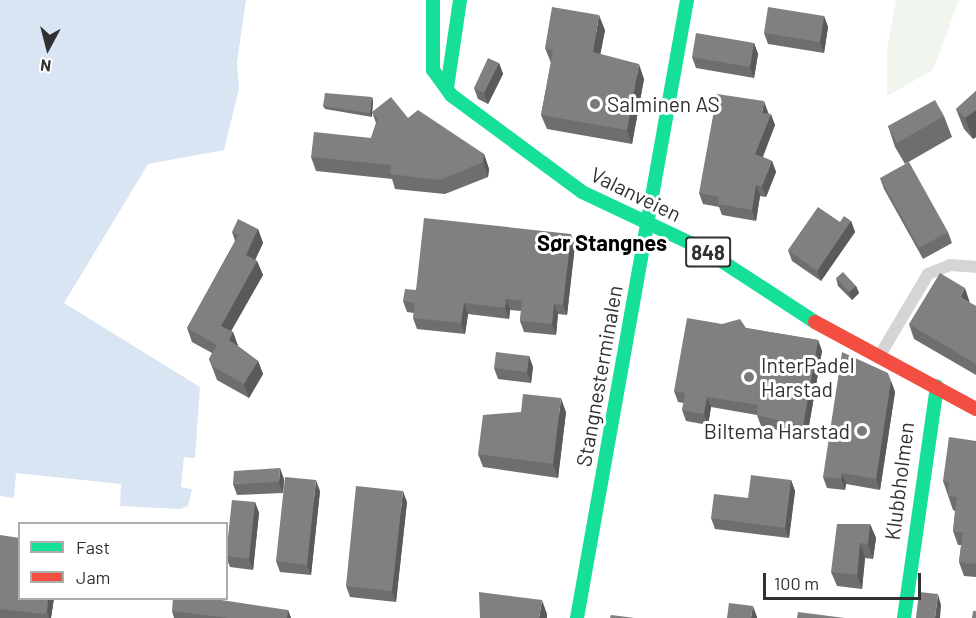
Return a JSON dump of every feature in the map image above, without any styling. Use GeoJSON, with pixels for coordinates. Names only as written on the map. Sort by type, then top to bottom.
{"type":"FeatureCollection","features":[{"type":"Feature","properties":{"kind":"street","name":"848"},"geometry":{"type":"LineString","coordinates":[[432,0],[430,55],[447,88]]}},
{"type":"Feature","properties":{"kind":"street"},"geometry":{"type":"LineString","coordinates":[[447,88],[460,0]]}},
{"type":"Feature","properties":{"kind":"street","name":"Stangnesterminalen"},"geometry":{"type":"LineString","coordinates":[[577,618],[687,0]]}},
{"type":"Feature","properties":{"kind":"street","name":"Valanveien"},"geometry":{"type":"LineString","coordinates":[[447,88],[466,109],[560,177],[648,225],[703,249],[880,355],[976,409]]}},
{"type":"Feature","properties":{"kind":"street"},"geometry":{"type":"LineString","coordinates":[[880,355],[928,274],[950,265],[976,267]]}},
{"type":"Feature","properties":{"kind":"street","name":"Klubbholmen"},"geometry":{"type":"LineString","coordinates":[[904,618],[937,386]]}},
{"type":"Feature","properties":{"kind":"shaded area"},"geometry":{"type":"Polygon","coordinates":[[[896,0],[959,0],[933,70],[887,96],[887,50],[896,0]]]}},
{"type":"Feature","properties":{"kind":"water"},"geometry":{"type":"Polygon","coordinates":[[[0,0],[246,0],[237,62],[239,89],[224,150],[148,164],[64,303],[200,387],[195,458],[184,457],[181,487],[192,489],[188,506],[180,509],[120,506],[121,484],[16,473],[14,498],[0,496],[0,0]]]}},
{"type":"Feature","properties":{"kind":"building","name":"Salminen AS"},"geometry":{"type":"Polygon","coordinates":[[[552,7],[599,15],[593,52],[639,64],[627,130],[541,115],[553,50],[545,48],[552,7]]]}},
{"type":"Feature","properties":{"kind":"building"},"geometry":{"type":"Polygon","coordinates":[[[768,7],[824,16],[820,42],[764,33],[768,7]]]}},
{"type":"Feature","properties":{"kind":"building"},"geometry":{"type":"Polygon","coordinates":[[[696,33],[754,43],[750,67],[692,57],[696,33]]]}},
{"type":"Feature","properties":{"kind":"building"},"geometry":{"type":"Polygon","coordinates":[[[488,58],[499,63],[484,93],[474,88],[488,58]]]}},
{"type":"Feature","properties":{"kind":"building"},"geometry":{"type":"Polygon","coordinates":[[[976,91],[976,110],[965,118],[956,109],[976,91]]]}},
{"type":"Feature","properties":{"kind":"building"},"geometry":{"type":"Polygon","coordinates":[[[325,93],[372,97],[370,113],[323,106],[325,93]]]}},
{"type":"Feature","properties":{"kind":"building"},"geometry":{"type":"Polygon","coordinates":[[[717,94],[764,101],[762,113],[771,114],[755,154],[772,161],[762,186],[756,185],[752,210],[718,204],[719,197],[699,193],[717,94]]]}},
{"type":"Feature","properties":{"kind":"building"},"geometry":{"type":"Polygon","coordinates":[[[391,97],[408,118],[418,110],[484,154],[483,162],[440,180],[390,174],[391,165],[311,157],[314,132],[371,138],[378,119],[372,112],[391,97]]]}},
{"type":"Feature","properties":{"kind":"building"},"geometry":{"type":"Polygon","coordinates":[[[935,100],[944,116],[897,143],[888,126],[935,100]]]}},
{"type":"Feature","properties":{"kind":"building"},"geometry":{"type":"Polygon","coordinates":[[[909,162],[948,232],[919,248],[880,178],[909,162]]]}},
{"type":"Feature","properties":{"kind":"building"},"geometry":{"type":"Polygon","coordinates":[[[818,207],[840,222],[844,216],[851,221],[817,271],[788,250],[818,207]]]}},
{"type":"Feature","properties":{"kind":"building"},"geometry":{"type":"Polygon","coordinates":[[[424,218],[571,234],[563,305],[554,304],[552,324],[520,321],[522,300],[506,299],[505,308],[464,303],[461,323],[413,318],[415,303],[403,301],[405,289],[416,290],[424,218]]]}},
{"type":"Feature","properties":{"kind":"building"},"geometry":{"type":"Polygon","coordinates":[[[238,219],[258,229],[246,255],[257,261],[221,326],[233,332],[229,340],[258,361],[244,384],[212,366],[209,359],[217,345],[187,328],[239,235],[232,232],[238,219]]]}},
{"type":"Feature","properties":{"kind":"building"},"geometry":{"type":"Polygon","coordinates":[[[843,272],[856,286],[849,292],[836,278],[843,272]]]}},
{"type":"Feature","properties":{"kind":"building"},"geometry":{"type":"Polygon","coordinates":[[[940,273],[965,288],[960,297],[976,306],[976,364],[909,324],[940,273]]]}},
{"type":"Feature","properties":{"kind":"building"},"geometry":{"type":"Polygon","coordinates":[[[687,318],[722,324],[740,319],[746,328],[818,340],[803,426],[757,415],[758,405],[707,397],[704,414],[682,410],[685,393],[674,391],[687,318]]]}},
{"type":"Feature","properties":{"kind":"building"},"geometry":{"type":"Polygon","coordinates":[[[496,352],[529,356],[527,372],[494,368],[496,352]]]}},
{"type":"Feature","properties":{"kind":"building"},"geometry":{"type":"Polygon","coordinates":[[[842,352],[888,373],[891,381],[876,479],[842,473],[841,479],[823,477],[842,352]]]}},
{"type":"Feature","properties":{"kind":"building"},"geometry":{"type":"Polygon","coordinates":[[[523,394],[561,398],[553,464],[478,454],[483,415],[521,412],[523,394]]]}},
{"type":"Feature","properties":{"kind":"building"},"geometry":{"type":"Polygon","coordinates":[[[949,437],[976,441],[976,564],[959,562],[963,532],[953,531],[957,497],[948,496],[949,482],[943,481],[949,437]]]}},
{"type":"Feature","properties":{"kind":"building"},"geometry":{"type":"Polygon","coordinates":[[[280,468],[279,482],[233,484],[234,471],[280,468]]]}},
{"type":"Feature","properties":{"kind":"building"},"geometry":{"type":"Polygon","coordinates":[[[751,475],[791,480],[785,528],[711,518],[714,494],[748,498],[751,475]]]}},
{"type":"Feature","properties":{"kind":"building"},"geometry":{"type":"Polygon","coordinates":[[[285,477],[316,480],[307,565],[276,561],[285,477]]]}},
{"type":"Feature","properties":{"kind":"building"},"geometry":{"type":"Polygon","coordinates":[[[356,486],[403,491],[392,591],[346,586],[356,486]]]}},
{"type":"Feature","properties":{"kind":"building"},"geometry":{"type":"Polygon","coordinates":[[[232,500],[255,502],[249,559],[228,556],[232,500]]]}},
{"type":"Feature","properties":{"kind":"building"},"geometry":{"type":"Polygon","coordinates":[[[837,524],[870,524],[868,544],[860,543],[857,575],[831,572],[837,524]]]}},
{"type":"Feature","properties":{"kind":"building"},"geometry":{"type":"Polygon","coordinates":[[[0,535],[18,538],[18,600],[48,600],[47,612],[42,614],[0,609],[0,535]]]}},
{"type":"Feature","properties":{"kind":"building"},"geometry":{"type":"Polygon","coordinates":[[[479,592],[542,600],[539,618],[480,618],[479,592]]]}},
{"type":"Feature","properties":{"kind":"building"},"geometry":{"type":"Polygon","coordinates":[[[919,592],[938,594],[935,618],[916,618],[919,592]]]}},
{"type":"Feature","properties":{"kind":"building"},"geometry":{"type":"Polygon","coordinates":[[[173,600],[221,600],[288,610],[287,618],[229,618],[172,611],[173,600]]]}},
{"type":"Feature","properties":{"kind":"building"},"geometry":{"type":"Polygon","coordinates":[[[729,603],[753,606],[751,618],[727,618],[729,603]]]}},
{"type":"Feature","properties":{"kind":"building"},"geometry":{"type":"Polygon","coordinates":[[[973,611],[976,611],[976,618],[972,618],[973,611]]]}},
{"type":"Feature","properties":{"kind":"building"},"geometry":{"type":"Polygon","coordinates":[[[798,612],[845,618],[797,618],[798,612]]]}},
{"type":"Feature","properties":{"kind":"building"},"geometry":{"type":"Polygon","coordinates":[[[611,615],[635,618],[610,618],[611,615]]]}},
{"type":"Feature","properties":{"kind":"traffic: fast"},"geometry":{"type":"LineString","coordinates":[[433,0],[433,70],[451,95],[582,192],[703,249],[815,322]]}},
{"type":"Feature","properties":{"kind":"traffic: fast"},"geometry":{"type":"LineString","coordinates":[[447,88],[460,0]]}},
{"type":"Feature","properties":{"kind":"traffic: fast"},"geometry":{"type":"LineString","coordinates":[[577,618],[687,0]]}},
{"type":"Feature","properties":{"kind":"traffic: fast"},"geometry":{"type":"LineString","coordinates":[[904,618],[937,386]]}},
{"type":"Feature","properties":{"kind":"traffic: jam"},"geometry":{"type":"LineString","coordinates":[[815,322],[976,409]]}},
{"type":"Feature","properties":{"kind":"place","name":"Salminen AS"},"geometry":{"type":"Point","coordinates":[595,104]}},
{"type":"Feature","properties":{"kind":"place","name":"InterPadel Harstad"},"geometry":{"type":"Point","coordinates":[749,377]}},
{"type":"Feature","properties":{"kind":"place","name":"Biltema Harstad"},"geometry":{"type":"Point","coordinates":[862,431]}},
{"type":"Feature","properties":{"kind":"district","name":"Sør Stangnes"},"geometry":{"type":"Point","coordinates":[602,243]}}]}
